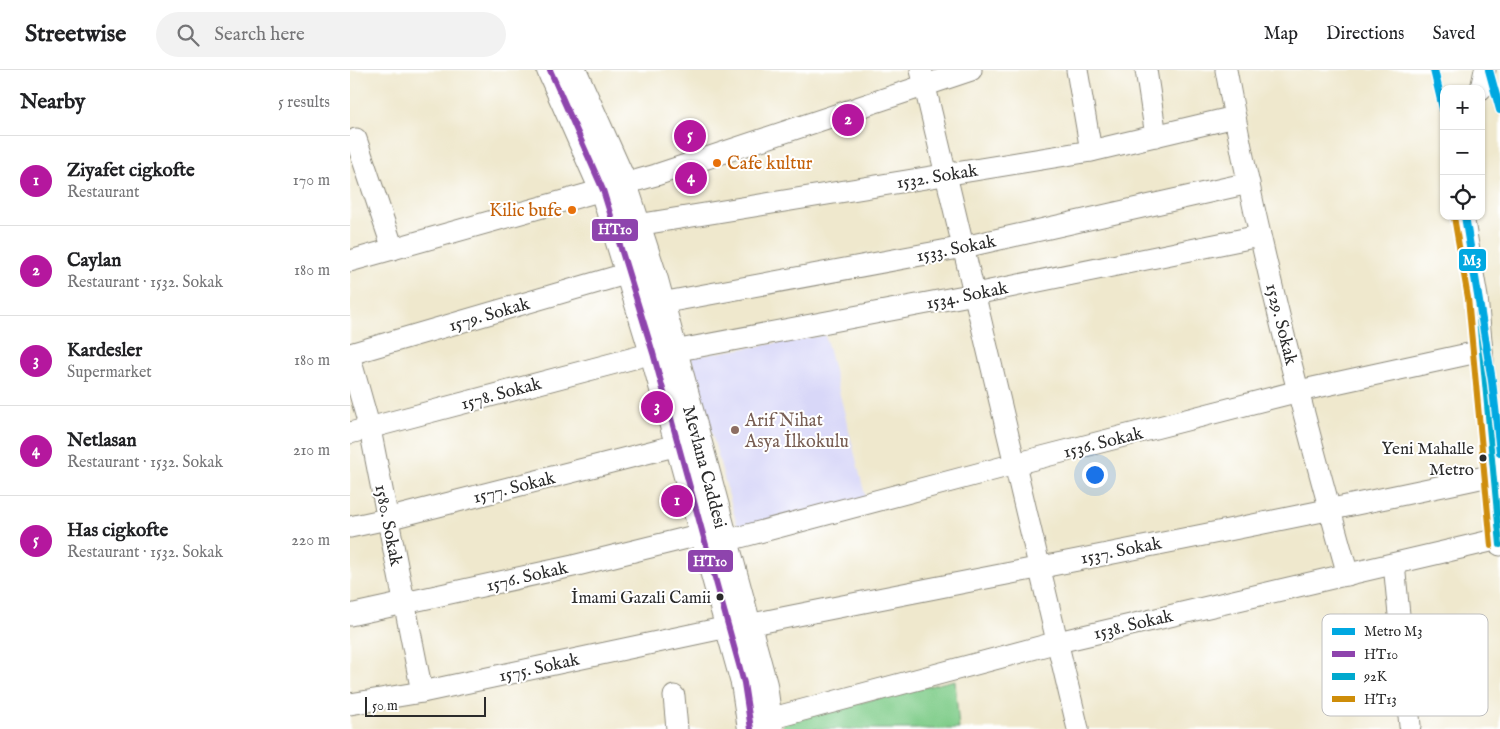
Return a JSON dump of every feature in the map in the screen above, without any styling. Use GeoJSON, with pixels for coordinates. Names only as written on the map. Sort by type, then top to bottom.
{"type":"FeatureCollection","features":[{"type":"Feature","properties":{"kind":"main road","name":"Mevlana Caddesi"},"geometry":{"type":"LineString","coordinates":[[550,70],[613,187],[637,225],[661,303],[663,352],[678,445],[714,538]]}},
{"type":"Feature","properties":{"kind":"main road","name":"Mevlana Caddesi"},"geometry":{"type":"LineString","coordinates":[[573,70],[613,187],[629,274],[663,352],[738,626],[744,684],[763,726]]}},
{"type":"Feature","properties":{"kind":"street"},"geometry":{"type":"LineString","coordinates":[[350,261],[656,175],[923,78],[971,70]]}},
{"type":"Feature","properties":{"kind":"street"},"geometry":{"type":"LineString","coordinates":[[1077,70],[1091,151]]}},
{"type":"Feature","properties":{"kind":"street"},"geometry":{"type":"LineString","coordinates":[[1146,70],[1156,136]]}},
{"type":"Feature","properties":{"kind":"street","name":"1529. Sokak"},"geometry":{"type":"LineString","coordinates":[[1226,70],[1259,236],[1348,574]]}},
{"type":"Feature","properties":{"kind":"street"},"geometry":{"type":"LineString","coordinates":[[923,78],[1078,729]]}},
{"type":"Feature","properties":{"kind":"street","name":"1532. Sokak"},"geometry":{"type":"LineString","coordinates":[[637,225],[1091,151],[1235,117]]}},
{"type":"Feature","properties":{"kind":"street"},"geometry":{"type":"LineString","coordinates":[[356,139],[393,249]]}},
{"type":"Feature","properties":{"kind":"street","name":"1533. Sokak"},"geometry":{"type":"LineString","coordinates":[[661,303],[964,247],[1248,184]]}},
{"type":"Feature","properties":{"kind":"street"},"geometry":{"type":"LineString","coordinates":[[1464,220],[1477,296],[1500,545]]}},
{"type":"Feature","properties":{"kind":"street","name":"1534. Sokak"},"geometry":{"type":"LineString","coordinates":[[663,352],[975,294],[1259,236]]}},
{"type":"Feature","properties":{"kind":"street","name":"1579. Sokak"},"geometry":{"type":"LineString","coordinates":[[350,354],[629,274]]}},
{"type":"Feature","properties":{"kind":"street","name":"1536. Sokak"},"geometry":{"type":"LineString","coordinates":[[714,538],[1160,428],[1299,391],[1482,351]]}},
{"type":"Feature","properties":{"kind":"street","name":"1578. Sokak"},"geometry":{"type":"LineString","coordinates":[[360,431],[663,352]]}},
{"type":"Feature","properties":{"kind":"street","name":"1580. Sokak"},"geometry":{"type":"LineString","coordinates":[[350,358],[360,431],[387,519],[422,692]]}},
{"type":"Feature","properties":{"kind":"street","name":"1577. Sokak"},"geometry":{"type":"LineString","coordinates":[[350,527],[678,445]]}},
{"type":"Feature","properties":{"kind":"street","name":"1537. Sokak"},"geometry":{"type":"LineString","coordinates":[[738,626],[1330,510],[1494,475]]}},
{"type":"Feature","properties":{"kind":"street","name":"1576. Sokak"},"geometry":{"type":"LineString","coordinates":[[350,615],[574,566],[714,538]]}},
{"type":"Feature","properties":{"kind":"street","name":"1538. Sokak"},"geometry":{"type":"LineString","coordinates":[[763,726],[1058,642],[1500,539]]}},
{"type":"Feature","properties":{"kind":"street"},"geometry":{"type":"LineString","coordinates":[[1394,564],[1399,614]]}},
{"type":"Feature","properties":{"kind":"street","name":"1575. Sokak"},"geometry":{"type":"LineString","coordinates":[[350,704],[422,692],[738,626]]}},
{"type":"Feature","properties":{"kind":"street"},"geometry":{"type":"LineString","coordinates":[[674,696],[677,729]]}},
{"type":"Feature","properties":{"kind":"street"},"geometry":{"type":"LineString","coordinates":[[1409,716],[1410,726]]}},
{"type":"Feature","properties":{"kind":"shaded area"},"geometry":{"type":"Polygon","coordinates":[[[825,335],[866,499],[739,532],[691,357],[825,335]]]}},
{"type":"Feature","properties":{"kind":"green space"},"geometry":{"type":"Polygon","coordinates":[[[955,680],[959,729],[783,729],[782,721],[955,680]]]}},
{"type":"Feature","properties":{"kind":"metro line","name":"M3"},"geometry":{"type":"LineString","coordinates":[[1434,70],[1440,96]]}},
{"type":"Feature","properties":{"kind":"metro line","name":"M3"},"geometry":{"type":"LineString","coordinates":[[1489,70],[1500,110]]}},
{"type":"Feature","properties":{"kind":"metro line","name":"M3"},"geometry":{"type":"LineString","coordinates":[[1466,220],[1492,381],[1500,452]]}},
{"type":"Feature","properties":{"kind":"transit line","name":"HT10"},"geometry":{"type":"LineString","coordinates":[[550,70],[603,190],[653,353],[744,683],[751,729]]}},
{"type":"Feature","properties":{"kind":"transit line","name":"HT13"},"geometry":{"type":"LineString","coordinates":[[1455,220],[1468,298],[1491,546]]}},
{"type":"Feature","properties":{"kind":"transit line","name":"92K"},"geometry":{"type":"LineString","coordinates":[[1464,220],[1477,297],[1500,545]]}},
{"type":"Feature","properties":{"kind":"place","name":"Caylan"},"geometry":{"type":"Point","coordinates":[848,120]}},
{"type":"Feature","properties":{"kind":"place","name":"Has cigkofte"},"geometry":{"type":"Point","coordinates":[690,136]}},
{"type":"Feature","properties":{"kind":"place","name":"Cafe kultur"},"geometry":{"type":"Point","coordinates":[717,163]}},
{"type":"Feature","properties":{"kind":"place","name":"Netlasan"},"geometry":{"type":"Point","coordinates":[691,178]}},
{"type":"Feature","properties":{"kind":"place","name":"Kilic bufe"},"geometry":{"type":"Point","coordinates":[572,210]}},
{"type":"Feature","properties":{"kind":"place","name":"Kardesler"},"geometry":{"type":"Point","coordinates":[657,407]}},
{"type":"Feature","properties":{"kind":"place","name":"Arif Nihat Asya İlkokulu"},"geometry":{"type":"Point","coordinates":[735,430]}},
{"type":"Feature","properties":{"kind":"place","name":"Yeni Mahalle Metro"},"geometry":{"type":"Point","coordinates":[1483,458]}},
{"type":"Feature","properties":{"kind":"place","name":"Ziyafet cigkofte"},"geometry":{"type":"Point","coordinates":[677,501]}},
{"type":"Feature","properties":{"kind":"place","name":"İmami Gazali Camii"},"geometry":{"type":"Point","coordinates":[720,597]}}]}
